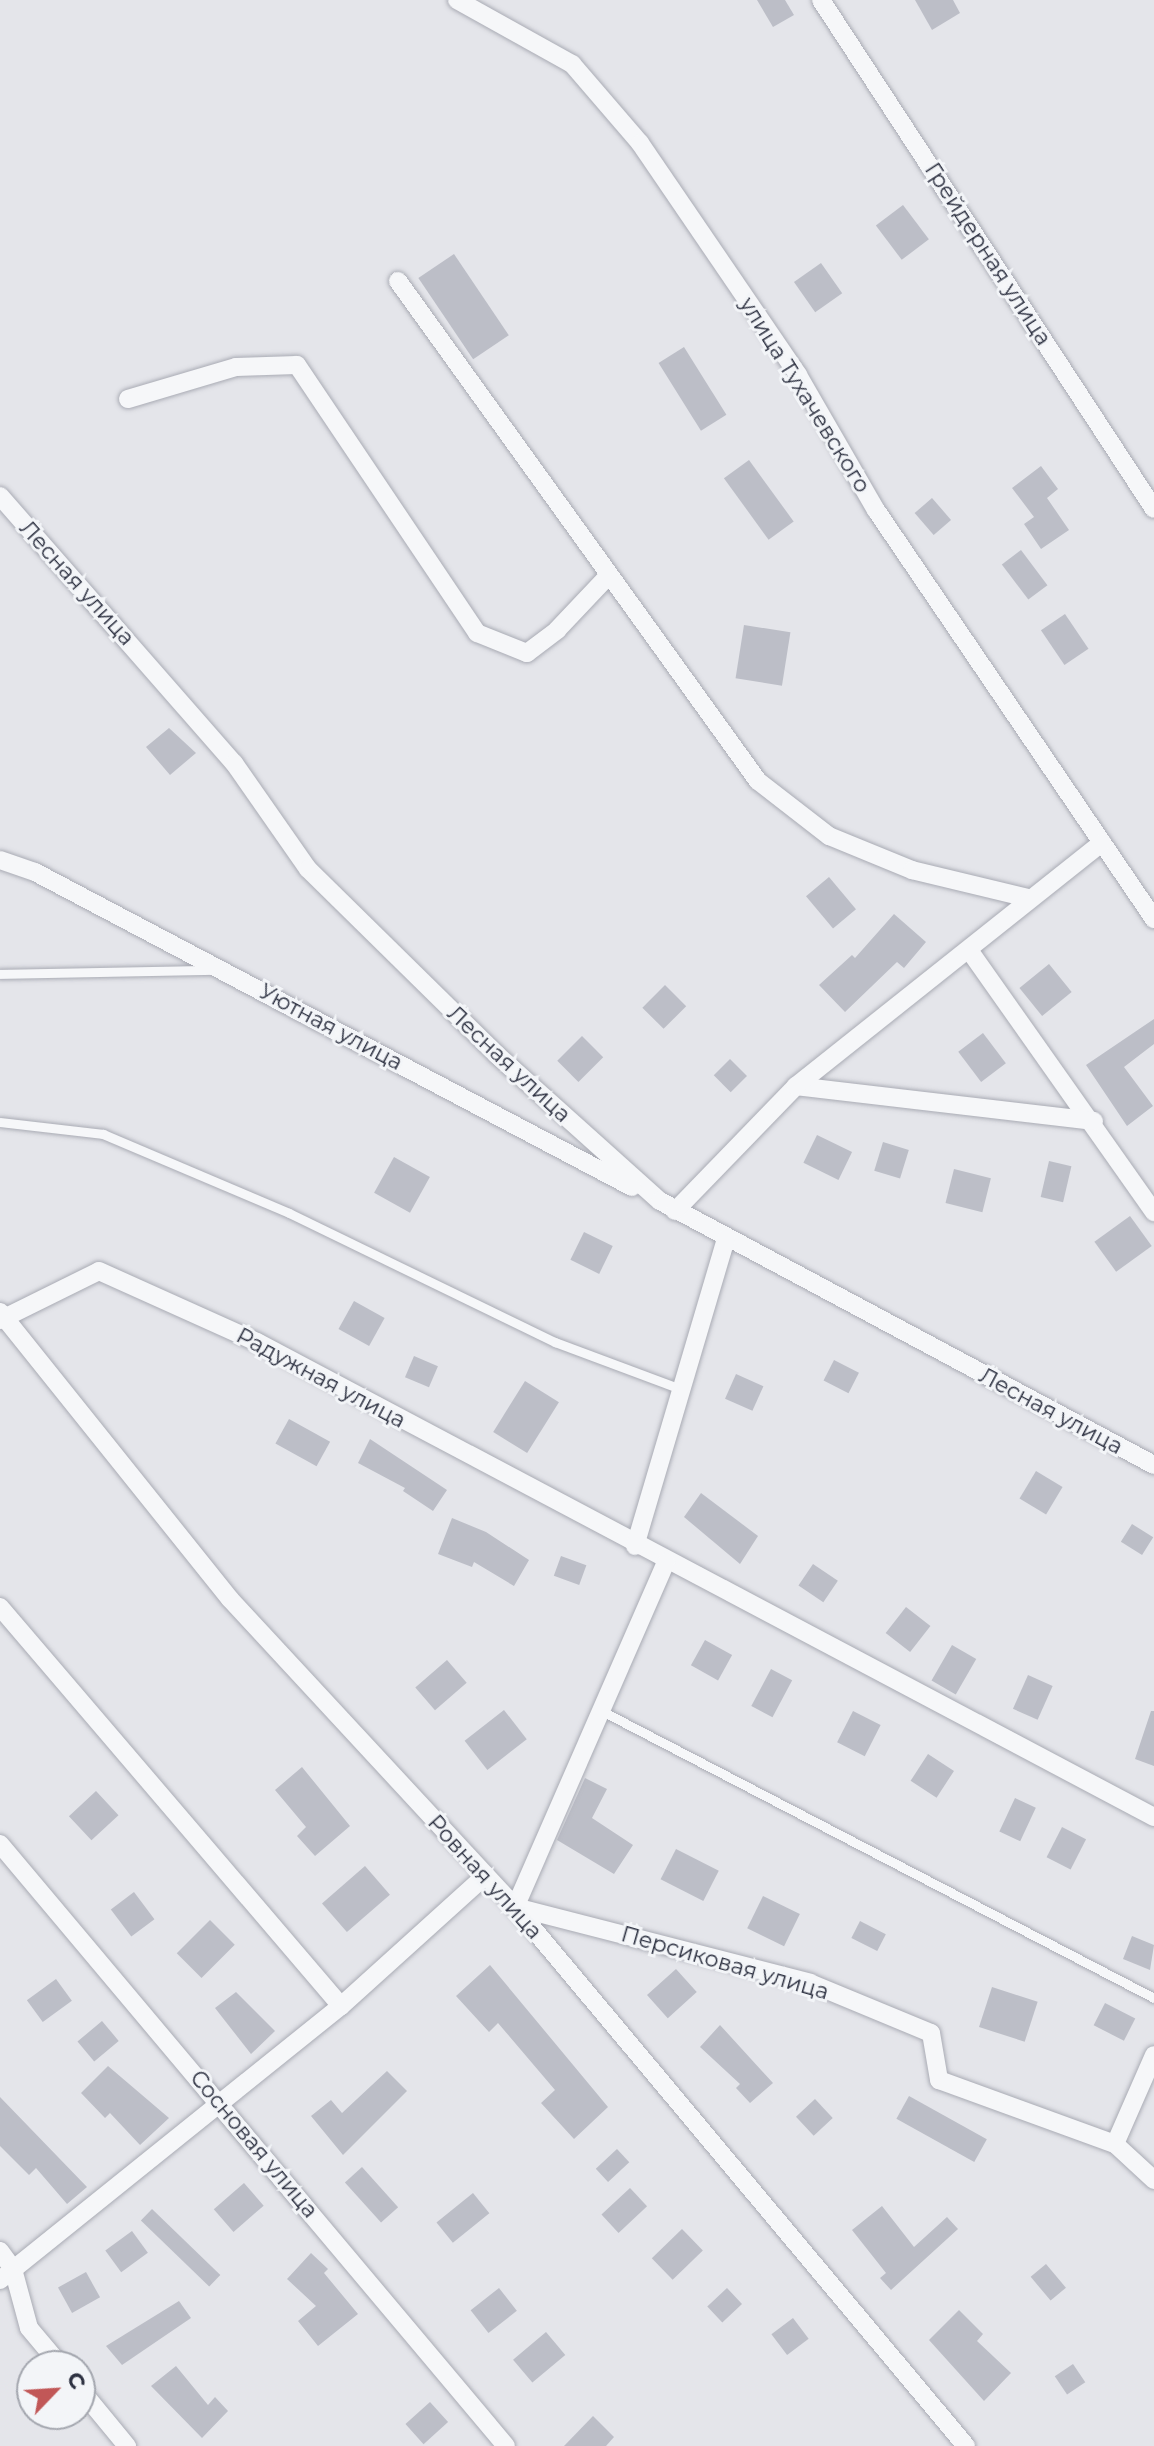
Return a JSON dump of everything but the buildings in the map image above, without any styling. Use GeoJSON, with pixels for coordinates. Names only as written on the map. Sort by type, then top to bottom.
{"type":"FeatureCollection","features":[{"type":"Feature","properties":{"kind":"street","name":"улица Тухачевского"},"geometry":{"type":"LineString","coordinates":[[457,0],[572,64],[640,143],[798,375],[876,510],[1102,843]]}},
{"type":"Feature","properties":{"kind":"street","name":"Грейдерная улица"},"geometry":{"type":"LineString","coordinates":[[821,0],[1154,509]]}},
{"type":"Feature","properties":{"kind":"street"},"geometry":{"type":"LineString","coordinates":[[398,281],[758,781],[829,836],[912,870],[1028,898]]}},
{"type":"Feature","properties":{"kind":"street"},"geometry":{"type":"LineString","coordinates":[[128,399],[236,367],[297,365],[477,633],[527,653],[557,630],[608,576]]}},
{"type":"Feature","properties":{"kind":"street","name":"Лесная улица"},"geometry":{"type":"LineString","coordinates":[[0,496],[234,763],[308,869],[496,1054],[668,1206],[1154,1465]]}},
{"type":"Feature","properties":{"kind":"street"},"geometry":{"type":"LineString","coordinates":[[668,1206],[796,1086],[969,950],[1028,898],[1102,843],[1154,919]]}},
{"type":"Feature","properties":{"kind":"street","name":"Уютная улица"},"geometry":{"type":"LineString","coordinates":[[0,860],[35,872],[668,1206]]}},
{"type":"Feature","properties":{"kind":"street"},"geometry":{"type":"LineString","coordinates":[[969,950],[1094,1121],[1154,1212]]}},
{"type":"Feature","properties":{"kind":"street"},"geometry":{"type":"LineString","coordinates":[[796,1086],[1094,1121]]}},
{"type":"Feature","properties":{"kind":"street"},"geometry":{"type":"LineString","coordinates":[[726,1238],[635,1546],[1154,1817]]}},
{"type":"Feature","properties":{"kind":"street","name":"Радужная улица"},"geometry":{"type":"LineString","coordinates":[[1,1316],[99,1271],[257,1342],[635,1546]]}},
{"type":"Feature","properties":{"kind":"street","name":"Ровная улица"},"geometry":{"type":"LineString","coordinates":[[1,1316],[230,1599],[515,1907],[966,2446]]}},
{"type":"Feature","properties":{"kind":"street"},"geometry":{"type":"LineString","coordinates":[[515,1907],[666,1562]]}},
{"type":"Feature","properties":{"kind":"street"},"geometry":{"type":"LineString","coordinates":[[0,1607],[341,2006]]}},
{"type":"Feature","properties":{"kind":"street","name":"Сосновая улица"},"geometry":{"type":"LineString","coordinates":[[0,1844],[506,2446]]}},
{"type":"Feature","properties":{"kind":"street"},"geometry":{"type":"LineString","coordinates":[[6,2274],[222,2105],[341,2006],[486,1875]]}},
{"type":"Feature","properties":{"kind":"street","name":"Персиковая улица"},"geometry":{"type":"LineString","coordinates":[[515,1907],[810,1983],[931,2033],[939,2080],[1115,2144],[1154,2180]]}},
{"type":"Feature","properties":{"kind":"street"},"geometry":{"type":"LineString","coordinates":[[1115,2144],[1154,2055]]}},
{"type":"Feature","properties":{"kind":"street"},"geometry":{"type":"LineString","coordinates":[[0,2251],[6,2274],[29,2328],[48,2350]]}},
{"type":"Feature","properties":{"kind":"street"},"geometry":{"type":"LineString","coordinates":[[96,2408],[127,2446]]}},
{"type":"Feature","properties":{"kind":"lane"},"geometry":{"type":"LineString","coordinates":[[0,974],[224,970]]}},
{"type":"Feature","properties":{"kind":"lane"},"geometry":{"type":"LineString","coordinates":[[0,1122],[103,1134],[289,1213],[555,1342],[681,1389]]}},
{"type":"Feature","properties":{"kind":"lane"},"geometry":{"type":"LineString","coordinates":[[600,1710],[1154,1998]]}}]}
